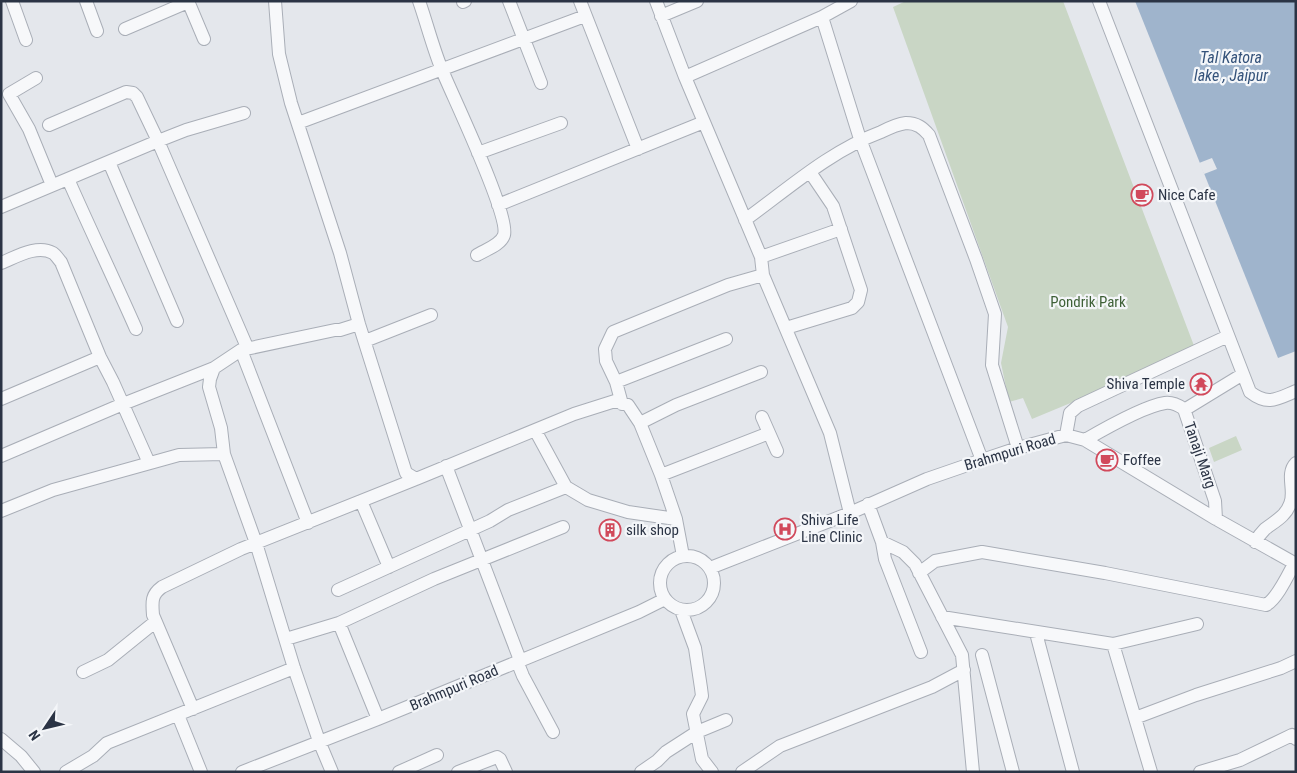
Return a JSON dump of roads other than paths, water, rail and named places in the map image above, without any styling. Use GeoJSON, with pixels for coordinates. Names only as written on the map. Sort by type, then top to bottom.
{"type":"FeatureCollection","features":[{"type":"Feature","properties":{"kind":"street"},"geometry":{"type":"LineString","coordinates":[[12,1],[26,40]]}},
{"type":"Feature","properties":{"kind":"street"},"geometry":{"type":"LineString","coordinates":[[86,1],[97,31]]}},
{"type":"Feature","properties":{"kind":"street"},"geometry":{"type":"LineString","coordinates":[[275,1],[279,54],[298,123],[340,253],[359,324],[402,464],[406,473],[416,479]]}},
{"type":"Feature","properties":{"kind":"street"},"geometry":{"type":"LineString","coordinates":[[419,1],[442,69],[498,205],[504,228],[504,235],[500,242],[477,254]]}},
{"type":"Feature","properties":{"kind":"street"},"geometry":{"type":"LineString","coordinates":[[509,1],[541,83]]}},
{"type":"Feature","properties":{"kind":"street"},"geometry":{"type":"LineString","coordinates":[[580,1],[638,149]]}},
{"type":"Feature","properties":{"kind":"street"},"geometry":{"type":"LineString","coordinates":[[656,1],[685,77],[761,257],[763,275],[830,433],[850,513]]}},
{"type":"Feature","properties":{"kind":"street"},"geometry":{"type":"LineString","coordinates":[[661,16],[697,1]]}},
{"type":"Feature","properties":{"kind":"street"},"geometry":{"type":"LineString","coordinates":[[685,77],[822,17],[851,1]]}},
{"type":"Feature","properties":{"kind":"street"},"geometry":{"type":"LineString","coordinates":[[1100,1],[1250,392],[1259,399],[1272,400],[1296,391]]}},
{"type":"Feature","properties":{"kind":"street"},"geometry":{"type":"LineString","coordinates":[[125,29],[188,2],[204,39]]}},
{"type":"Feature","properties":{"kind":"street"},"geometry":{"type":"LineString","coordinates":[[298,123],[586,16]]}},
{"type":"Feature","properties":{"kind":"street"},"geometry":{"type":"LineString","coordinates":[[822,17],[860,140],[982,460]]}},
{"type":"Feature","properties":{"kind":"street"},"geometry":{"type":"LineString","coordinates":[[36,78],[9,94],[29,128],[52,185]]}},
{"type":"Feature","properties":{"kind":"street"},"geometry":{"type":"LineString","coordinates":[[49,125],[126,92],[133,93],[137,97],[158,141],[244,348],[308,523]]}},
{"type":"Feature","properties":{"kind":"street"},"geometry":{"type":"LineString","coordinates":[[1,207],[186,130],[244,113]]}},
{"type":"Feature","properties":{"kind":"street"},"geometry":{"type":"LineString","coordinates":[[498,205],[704,122]]}},
{"type":"Feature","properties":{"kind":"street"},"geometry":{"type":"LineString","coordinates":[[478,153],[562,123]]}},
{"type":"Feature","properties":{"kind":"street"},"geometry":{"type":"LineString","coordinates":[[746,220],[810,172],[860,140],[899,124],[908,123],[920,126],[929,135],[995,314],[992,365],[1018,448]]}},
{"type":"Feature","properties":{"kind":"street"},"geometry":{"type":"LineString","coordinates":[[109,162],[177,321]]}},
{"type":"Feature","properties":{"kind":"street"},"geometry":{"type":"LineString","coordinates":[[786,328],[852,308],[858,302],[862,290],[833,206],[810,172]]}},
{"type":"Feature","properties":{"kind":"street"},"geometry":{"type":"LineString","coordinates":[[68,179],[136,329]]}},
{"type":"Feature","properties":{"kind":"street"},"geometry":{"type":"LineString","coordinates":[[761,257],[841,229]]}},
{"type":"Feature","properties":{"kind":"street"},"geometry":{"type":"LineString","coordinates":[[1,263],[29,251],[41,250],[53,254],[61,262],[100,356],[149,463]]}},
{"type":"Feature","properties":{"kind":"street"},"geometry":{"type":"LineString","coordinates":[[622,404],[616,382],[606,361],[605,349],[613,332],[721,288],[763,275]]}},
{"type":"Feature","properties":{"kind":"street"},"geometry":{"type":"LineString","coordinates":[[365,341],[431,315]]}},
{"type":"Feature","properties":{"kind":"street"},"geometry":{"type":"LineString","coordinates":[[1,456],[214,368],[244,348],[287,341],[314,333],[340,330],[359,324]]}},
{"type":"Feature","properties":{"kind":"street"},"geometry":{"type":"LineString","coordinates":[[1066,435],[1070,413],[1078,406],[1228,336]]}},
{"type":"Feature","properties":{"kind":"street"},"geometry":{"type":"LineString","coordinates":[[616,382],[726,339]]}},
{"type":"Feature","properties":{"kind":"street"},"geometry":{"type":"LineString","coordinates":[[1,399],[100,356]]}},
{"type":"Feature","properties":{"kind":"street"},"geometry":{"type":"LineString","coordinates":[[214,368],[209,387],[221,428],[224,454],[256,543],[294,668],[319,741],[332,772]]}},
{"type":"Feature","properties":{"kind":"street"},"geometry":{"type":"LineString","coordinates":[[640,423],[676,405],[761,372]]}},
{"type":"Feature","properties":{"kind":"street"},"geometry":{"type":"LineString","coordinates":[[1189,407],[1243,374]]}},
{"type":"Feature","properties":{"kind":"street"},"geometry":{"type":"LineString","coordinates":[[193,709],[155,622],[152,602],[155,592],[256,543],[574,414],[615,401],[628,405],[640,423],[676,519],[682,556]]}},
{"type":"Feature","properties":{"kind":"street","name":"Tanaji Marg"},"geometry":{"type":"LineString","coordinates":[[1085,440],[1154,406],[1165,403],[1176,404],[1184,408],[1215,501],[1216,519]]}},
{"type":"Feature","properties":{"kind":"street"},"geometry":{"type":"LineString","coordinates":[[762,417],[777,451]]}},
{"type":"Feature","properties":{"kind":"street"},"geometry":{"type":"LineString","coordinates":[[535,430],[566,487],[588,500],[628,512],[676,519]]}},
{"type":"Feature","properties":{"kind":"street"},"geometry":{"type":"LineString","coordinates":[[661,475],[769,433]]}},
{"type":"Feature","properties":{"kind":"street","name":"Brahmpuri Road"},"geometry":{"type":"LineString","coordinates":[[710,568],[850,513],[927,479],[1018,448],[1066,435],[1085,440],[1295,564]]}},
{"type":"Feature","properties":{"kind":"street"},"geometry":{"type":"LineString","coordinates":[[1,511],[53,490],[179,454],[224,454]]}},
{"type":"Feature","properties":{"kind":"street"},"geometry":{"type":"LineString","coordinates":[[1255,542],[1264,531],[1284,515],[1290,506],[1293,496],[1290,475],[1292,467],[1296,463]]}},
{"type":"Feature","properties":{"kind":"street"},"geometry":{"type":"LineString","coordinates":[[446,466],[482,559],[523,676],[553,732]]}},
{"type":"Feature","properties":{"kind":"street"},"geometry":{"type":"LineString","coordinates":[[338,590],[490,522],[508,510],[566,487]]}},
{"type":"Feature","properties":{"kind":"street"},"geometry":{"type":"LineString","coordinates":[[361,501],[389,567]]}},
{"type":"Feature","properties":{"kind":"street"},"geometry":{"type":"LineString","coordinates":[[868,504],[882,542],[885,559],[921,652]]}},
{"type":"Feature","properties":{"kind":"street"},"geometry":{"type":"LineString","coordinates":[[286,639],[338,623],[482,559],[563,527]]}},
{"type":"Feature","properties":{"kind":"street"},"geometry":{"type":"LineString","coordinates":[[882,542],[903,552],[915,564],[962,655],[973,772]]}},
{"type":"Feature","properties":{"kind":"street"},"geometry":{"type":"LineString","coordinates":[[919,573],[935,562],[982,552],[1105,573],[1266,605],[1275,597],[1295,564]]}},
{"type":"Feature","properties":{"kind":"street"},"geometry":{"type":"LineString","coordinates":[[682,556],[698,558],[710,568],[714,578],[713,589],[709,599],[701,606],[691,610],[674,608],[665,599],[659,582],[666,565],[682,556]]}},
{"type":"Feature","properties":{"kind":"street","name":"Brahmpuri Road"},"geometry":{"type":"LineString","coordinates":[[246,771],[639,612],[665,599]]}},
{"type":"Feature","properties":{"kind":"street"},"geometry":{"type":"LineString","coordinates":[[681,610],[695,648],[702,696],[693,714],[702,759],[712,772]]}},
{"type":"Feature","properties":{"kind":"street"},"geometry":{"type":"LineString","coordinates":[[942,617],[1113,644],[1197,624]]}},
{"type":"Feature","properties":{"kind":"street"},"geometry":{"type":"LineString","coordinates":[[83,672],[108,660],[155,622]]}},
{"type":"Feature","properties":{"kind":"street"},"geometry":{"type":"LineString","coordinates":[[338,623],[378,719]]}},
{"type":"Feature","properties":{"kind":"street"},"geometry":{"type":"LineString","coordinates":[[1036,633],[1073,772]]}},
{"type":"Feature","properties":{"kind":"street"},"geometry":{"type":"LineString","coordinates":[[1113,644],[1151,772]]}},
{"type":"Feature","properties":{"kind":"street"},"geometry":{"type":"LineString","coordinates":[[982,655],[1012,772]]}},
{"type":"Feature","properties":{"kind":"street"},"geometry":{"type":"LineString","coordinates":[[1134,718],[1196,695],[1281,668],[1296,661]]}},
{"type":"Feature","properties":{"kind":"street"},"geometry":{"type":"LineString","coordinates":[[66,772],[94,756],[107,743],[294,668]]}},
{"type":"Feature","properties":{"kind":"street"},"geometry":{"type":"LineString","coordinates":[[742,772],[780,746],[932,687],[964,670]]}},
{"type":"Feature","properties":{"kind":"street"},"geometry":{"type":"LineString","coordinates":[[178,714],[201,772]]}},
{"type":"Feature","properties":{"kind":"street"},"geometry":{"type":"LineString","coordinates":[[641,772],[666,752],[697,732],[726,720]]}},
{"type":"Feature","properties":{"kind":"street"},"geometry":{"type":"LineString","coordinates":[[1200,772],[1240,760],[1294,736]]}},
{"type":"Feature","properties":{"kind":"street"},"geometry":{"type":"LineString","coordinates":[[1,739],[21,756],[34,772]]}},
{"type":"Feature","properties":{"kind":"street"},"geometry":{"type":"LineString","coordinates":[[399,772],[437,755]]}},
{"type":"Feature","properties":{"kind":"street"},"geometry":{"type":"LineString","coordinates":[[458,772],[497,757],[500,759],[506,772]]}},
{"type":"Feature","properties":{"kind":"water","name":"Tal Katora lake , Jaipur"},"geometry":{"type":"Polygon","coordinates":[[[1135,1],[1296,1],[1296,351],[1278,358],[1135,1]]]}},
{"type":"Feature","properties":{"kind":"place","name":"Nice Cafe"},"geometry":{"type":"Point","coordinates":[1142,195]}},
{"type":"Feature","properties":{"kind":"place","name":"Shiva Temple"},"geometry":{"type":"Point","coordinates":[1201,384]}},
{"type":"Feature","properties":{"kind":"place","name":"Foffee"},"geometry":{"type":"Point","coordinates":[1107,460]}},
{"type":"Feature","properties":{"kind":"place","name":"Shiva Life Line Clinic"},"geometry":{"type":"Point","coordinates":[785,529]}},
{"type":"Feature","properties":{"kind":"place","name":"silk shop"},"geometry":{"type":"Point","coordinates":[610,530]}},
{"type":"Feature","properties":{"kind":"park label","name":"Pondrik Park"},"geometry":{"type":"Point","coordinates":[1088,302]}}]}
